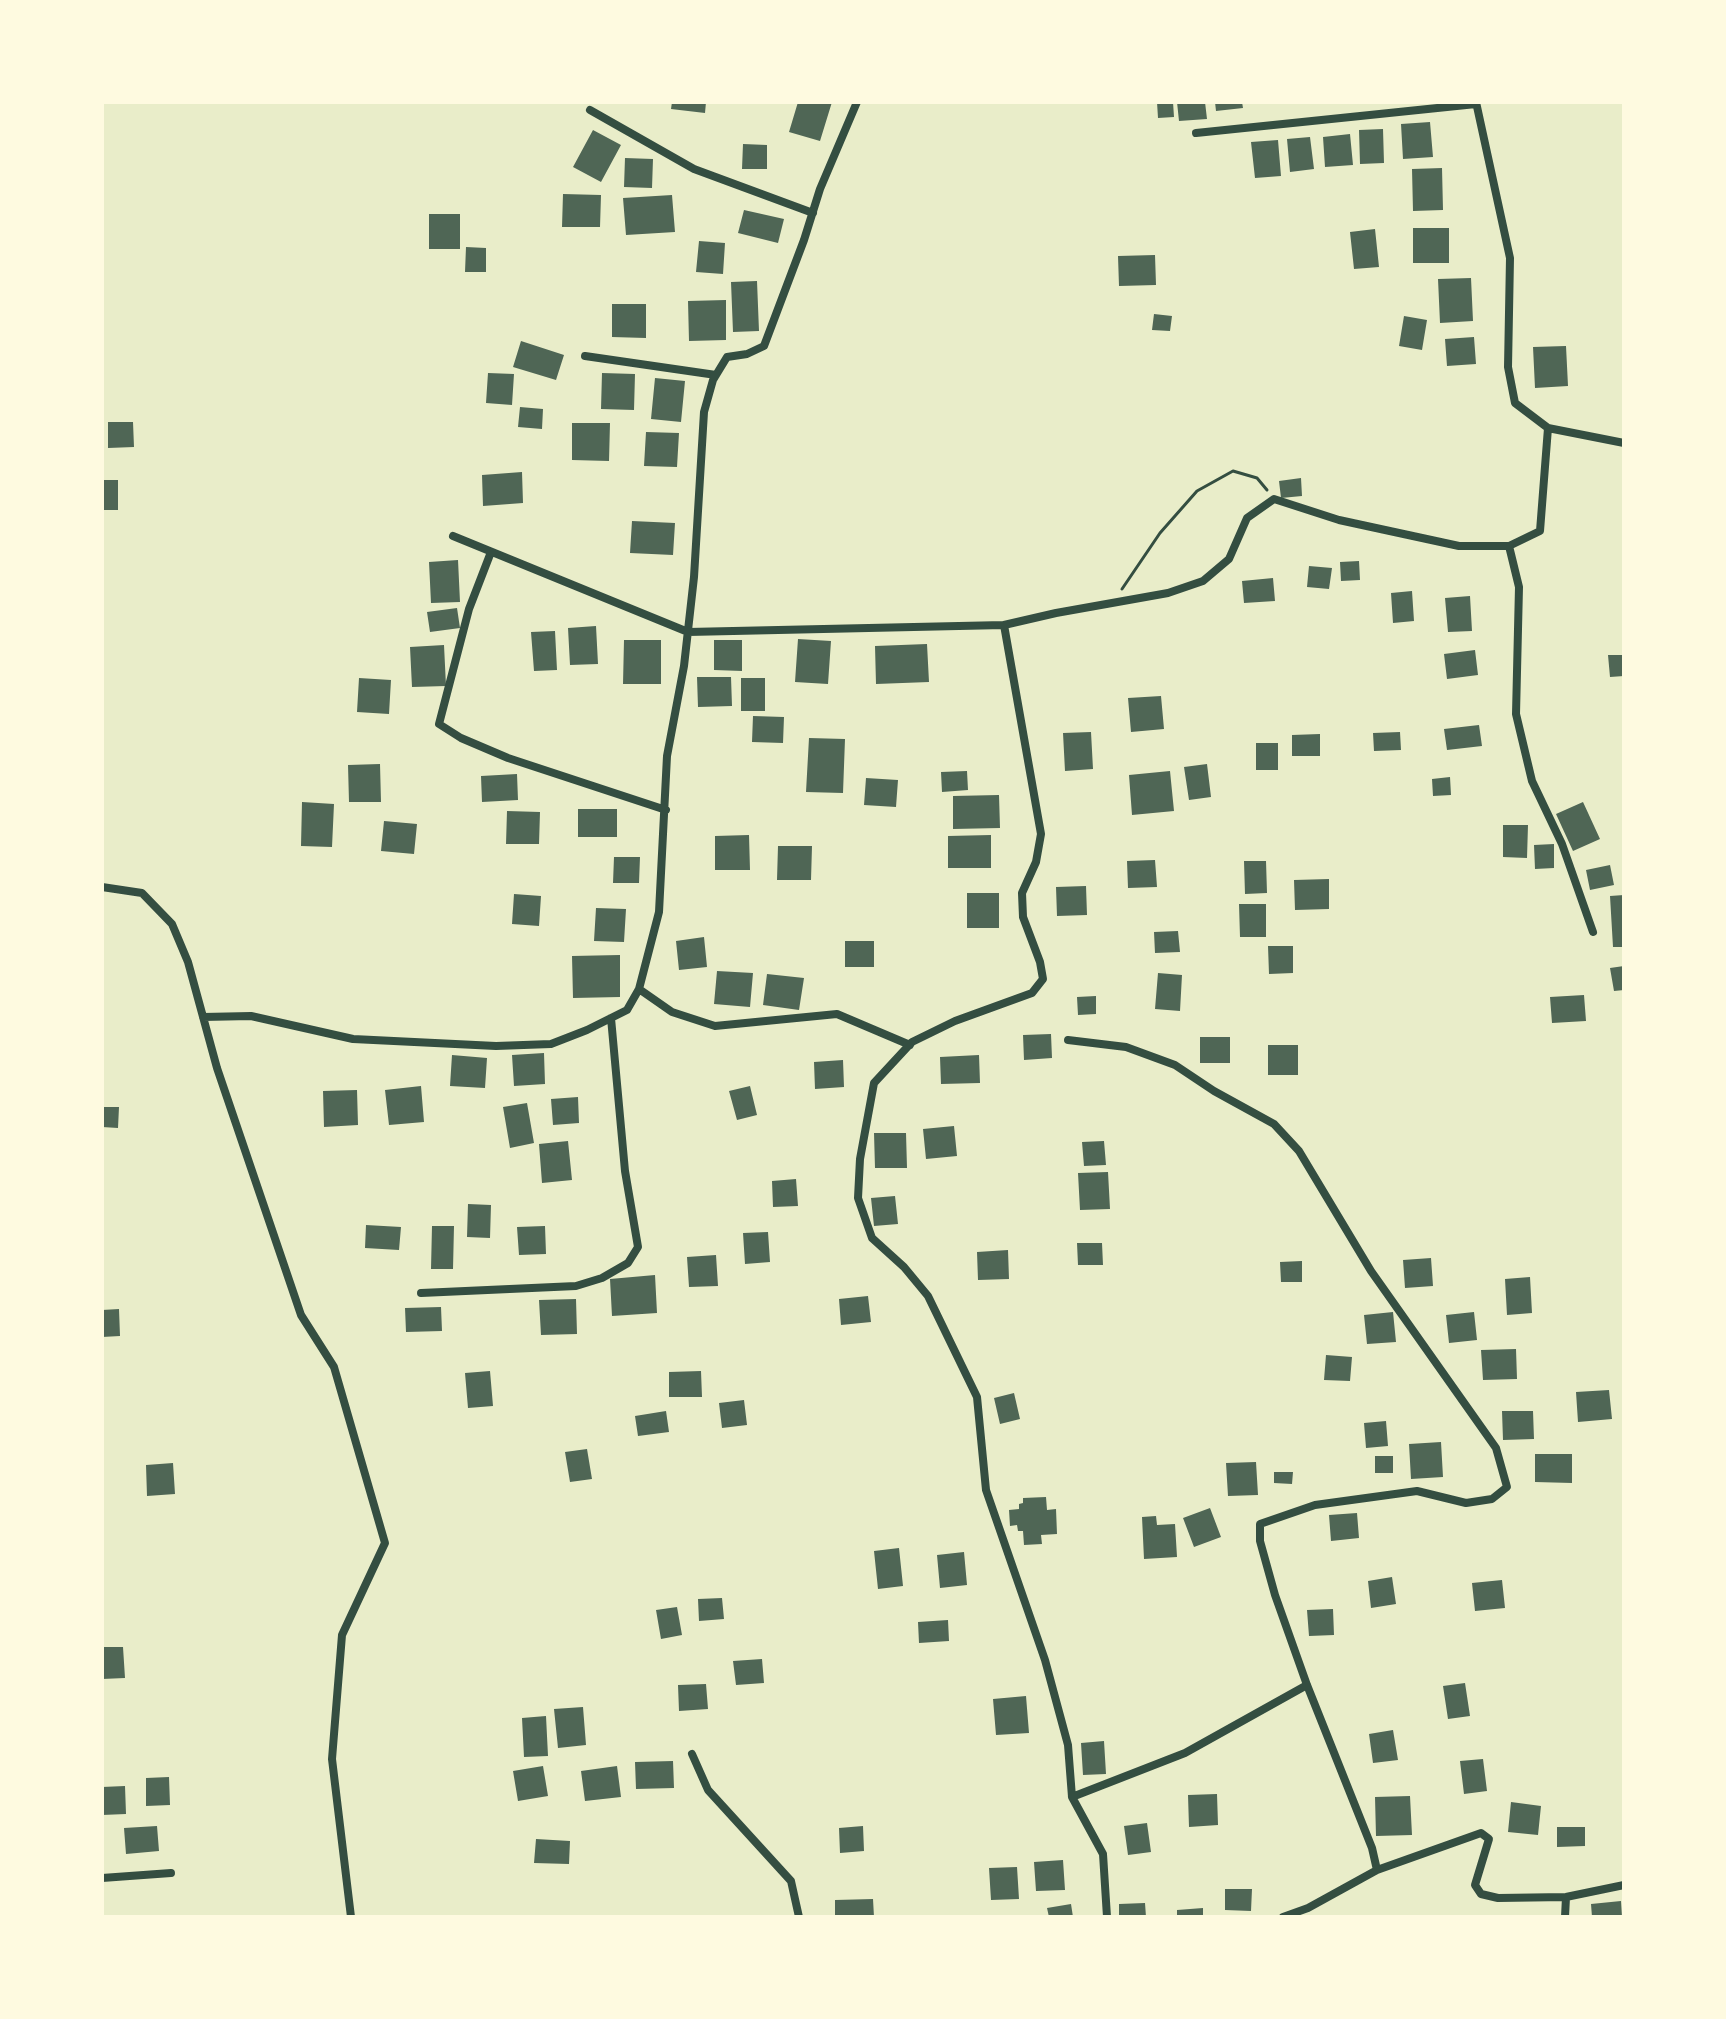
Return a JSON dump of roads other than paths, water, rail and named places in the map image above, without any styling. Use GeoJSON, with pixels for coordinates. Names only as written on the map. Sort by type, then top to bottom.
{"type":"FeatureCollection","features":[{"type":"Feature","properties":{"kind":"street"},"geometry":{"type":"LineString","coordinates":[[203,1017],[251,1016],[353,1039],[496,1046],[551,1044],[627,1010],[639,989],[659,912],[667,756],[694,577],[704,412],[716,375],[727,357],[747,354],[764,346],[820,189],[857,102]]}},
{"type":"Feature","properties":{"kind":"street"},"geometry":{"type":"LineString","coordinates":[[1196,133],[1476,103],[1510,258],[1508,367],[1515,403],[1548,428],[1624,443]]}},
{"type":"Feature","properties":{"kind":"street"},"geometry":{"type":"LineString","coordinates":[[590,110],[694,169],[813,213]]}},
{"type":"Feature","properties":{"kind":"street"},"geometry":{"type":"LineString","coordinates":[[585,356],[716,375]]}},
{"type":"Feature","properties":{"kind":"street"},"geometry":{"type":"LineString","coordinates":[[453,536],[688,632],[1004,625],[1168,593],[1203,581],[1229,559],[1247,518],[1274,499],[1339,520],[1459,546],[1509,546],[1540,531],[1548,428]]}},
{"type":"Feature","properties":{"kind":"street"},"geometry":{"type":"LineString","coordinates":[[1509,546],[1519,587],[1516,714],[1532,781],[1562,844],[1593,932]]}},
{"type":"Feature","properties":{"kind":"street"},"geometry":{"type":"LineString","coordinates":[[491,552],[469,609],[439,724],[461,738],[508,758],[666,810]]}},
{"type":"Feature","properties":{"kind":"street"},"geometry":{"type":"LineString","coordinates":[[1004,625],[1041,834],[1036,862],[1022,893],[1023,917],[1043,979],[1032,993],[955,1021],[910,1045],[874,1083],[860,1159],[858,1198],[872,1238],[904,1267],[928,1296],[977,1397],[986,1490],[1045,1660],[1068,1745],[1072,1797],[1103,1854],[1107,1917]]}},
{"type":"Feature","properties":{"kind":"street"},"geometry":{"type":"LineString","coordinates":[[102,887],[142,893],[172,924],[188,962],[217,1068],[301,1315],[334,1367],[385,1543],[342,1635],[332,1759],[351,1917]]}},
{"type":"Feature","properties":{"kind":"street"},"geometry":{"type":"LineString","coordinates":[[639,989],[672,1012],[715,1026],[837,1014],[910,1045]]}},
{"type":"Feature","properties":{"kind":"street"},"geometry":{"type":"LineString","coordinates":[[421,1293],[576,1286],[602,1278],[628,1263],[638,1247],[625,1171],[611,1018]]}},
{"type":"Feature","properties":{"kind":"street"},"geometry":{"type":"LineString","coordinates":[[1068,1040],[1126,1047],[1175,1065],[1274,1124],[1299,1151],[1371,1271],[1496,1448],[1507,1487],[1492,1499],[1466,1503],[1417,1491],[1315,1505],[1260,1524],[1260,1541],[1275,1595],[1372,1848],[1377,1870]]}},
{"type":"Feature","properties":{"kind":"street"},"geometry":{"type":"LineString","coordinates":[[1072,1797],[1185,1753],[1307,1685]]}},
{"type":"Feature","properties":{"kind":"street"},"geometry":{"type":"LineString","coordinates":[[692,1754],[708,1790],[791,1881],[799,1917]]}},
{"type":"Feature","properties":{"kind":"street"},"geometry":{"type":"LineString","coordinates":[[1283,1917],[1308,1908],[1377,1870],[1481,1833],[1489,1839],[1475,1885],[1481,1894],[1498,1898],[1566,1897],[1624,1885]]}},
{"type":"Feature","properties":{"kind":"street"},"geometry":{"type":"LineString","coordinates":[[102,1878],[171,1873]]}},
{"type":"Feature","properties":{"kind":"street"},"geometry":{"type":"LineString","coordinates":[[1565,1917],[1566,1897]]}}]}
